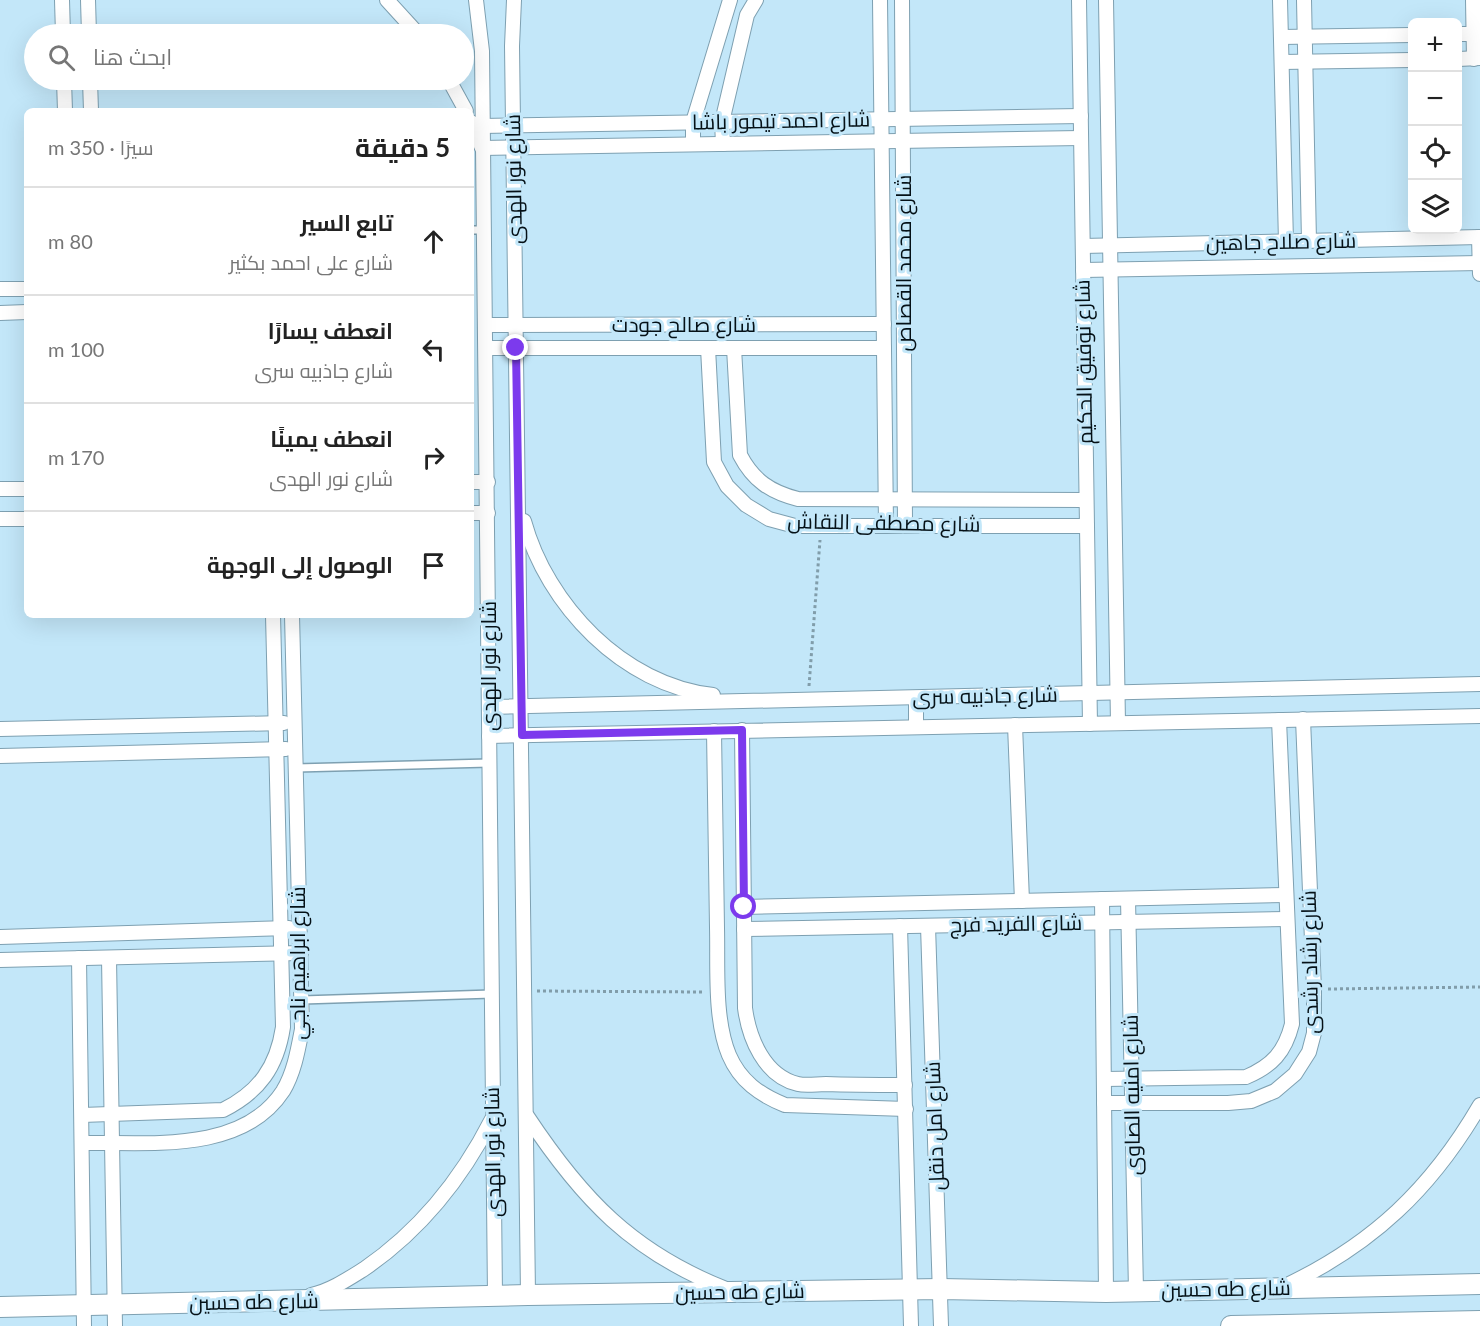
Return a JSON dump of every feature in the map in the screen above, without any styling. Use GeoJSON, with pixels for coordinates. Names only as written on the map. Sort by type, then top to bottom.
{"type":"FeatureCollection","features":[{"type":"Feature","properties":{"kind":"street"},"geometry":{"type":"LineString","coordinates":[[62,0],[63,24]]}},
{"type":"Feature","properties":{"kind":"street"},"geometry":{"type":"LineString","coordinates":[[88,0],[88,24]]}},
{"type":"Feature","properties":{"kind":"street"},"geometry":{"type":"LineString","coordinates":[[387,0],[409,24]]}},
{"type":"Feature","properties":{"kind":"street","name":"شارع نور الهدى"},"geometry":{"type":"LineString","coordinates":[[476,0],[481,35],[477,124],[482,148],[478,230],[486,348],[488,482],[495,1296]]}},
{"type":"Feature","properties":{"kind":"street","name":"شارع نور الهدى"},"geometry":{"type":"LineString","coordinates":[[514,0],[528,1295]]}},
{"type":"Feature","properties":{"kind":"street"},"geometry":{"type":"LineString","coordinates":[[693,144],[693,122],[730,0]]}},
{"type":"Feature","properties":{"kind":"street"},"geometry":{"type":"LineString","coordinates":[[723,144],[722,122],[747,15],[756,0]]}},
{"type":"Feature","properties":{"kind":"street","name":"شارع محمد القصاص"},"geometry":{"type":"LineString","coordinates":[[880,0],[886,525]]}},
{"type":"Feature","properties":{"kind":"street","name":"شارع محمد القصاص"},"geometry":{"type":"LineString","coordinates":[[902,0],[905,525]]}},
{"type":"Feature","properties":{"kind":"street","name":"شارع توفيق الحكيم"},"geometry":{"type":"LineString","coordinates":[[1079,0],[1090,724]]}},
{"type":"Feature","properties":{"kind":"street","name":"شارع توفيق الحكيم"},"geometry":{"type":"LineString","coordinates":[[1106,0],[1118,723]]}},
{"type":"Feature","properties":{"kind":"street"},"geometry":{"type":"LineString","coordinates":[[1280,0],[1286,242]]}},
{"type":"Feature","properties":{"kind":"street"},"geometry":{"type":"LineString","coordinates":[[1304,0],[1309,241]]}},
{"type":"Feature","properties":{"kind":"street"},"geometry":{"type":"LineString","coordinates":[[1462,59],[1477,58],[1473,0]]}},
{"type":"Feature","properties":{"kind":"street"},"geometry":{"type":"LineString","coordinates":[[1281,37],[1408,35]]}},
{"type":"Feature","properties":{"kind":"street"},"geometry":{"type":"LineString","coordinates":[[1282,62],[1408,60]]}},
{"type":"Feature","properties":{"kind":"street"},"geometry":{"type":"LineString","coordinates":[[64,90],[65,108]]}},
{"type":"Feature","properties":{"kind":"street"},"geometry":{"type":"LineString","coordinates":[[90,90],[91,108]]}},
{"type":"Feature","properties":{"kind":"street"},"geometry":{"type":"LineString","coordinates":[[454,90],[464,108]]}},
{"type":"Feature","properties":{"kind":"street","name":"شارع احمد تيمور باشا"},"geometry":{"type":"LineString","coordinates":[[477,124],[1081,116]]}},
{"type":"Feature","properties":{"kind":"street","name":"شارع احمد تيمور باشا"},"geometry":{"type":"LineString","coordinates":[[482,148],[1081,138]]}},
{"type":"Feature","properties":{"kind":"street"},"geometry":{"type":"LineString","coordinates":[[1480,237],[1480,273]]}},
{"type":"Feature","properties":{"kind":"street","name":"شارع صلاح جاهين"},"geometry":{"type":"LineString","coordinates":[[1083,246],[1480,237]]}},
{"type":"Feature","properties":{"kind":"street","name":"شارع صلاح جاهين"},"geometry":{"type":"LineString","coordinates":[[1083,270],[1480,263]]}},
{"type":"Feature","properties":{"kind":"street"},"geometry":{"type":"LineString","coordinates":[[0,289],[24,289]]}},
{"type":"Feature","properties":{"kind":"street"},"geometry":{"type":"LineString","coordinates":[[0,313],[24,312]]}},
{"type":"Feature","properties":{"kind":"street","name":"شارع مصطفى النقاش"},"geometry":{"type":"LineString","coordinates":[[695,324],[702,348],[714,462],[727,486],[746,505],[769,519],[795,526],[1087,526]]}},
{"type":"Feature","properties":{"kind":"street","name":"شارع صالح جودت"},"geometry":{"type":"LineString","coordinates":[[485,325],[884,324]]}},
{"type":"Feature","properties":{"kind":"street","name":"شارع صالح جودت"},"geometry":{"type":"LineString","coordinates":[[486,348],[884,348]]}},
{"type":"Feature","properties":{"kind":"street"},"geometry":{"type":"LineString","coordinates":[[727,486],[748,470],[740,455],[734,348]]}},
{"type":"Feature","properties":{"kind":"street","name":"شارع مصطفى النقاش"},"geometry":{"type":"LineString","coordinates":[[748,470],[762,484],[778,494],[798,499],[1086,500]]}},
{"type":"Feature","properties":{"kind":"street"},"geometry":{"type":"LineString","coordinates":[[474,482],[488,482]]}},
{"type":"Feature","properties":{"kind":"street"},"geometry":{"type":"LineString","coordinates":[[0,489],[24,489]]}},
{"type":"Feature","properties":{"kind":"street"},"geometry":{"type":"LineString","coordinates":[[519,501],[530,541],[547,578],[570,612],[598,641],[632,665],[668,683],[707,695],[748,699]]}},
{"type":"Feature","properties":{"kind":"street"},"geometry":{"type":"LineString","coordinates":[[474,513],[488,513]]}},
{"type":"Feature","properties":{"kind":"street"},"geometry":{"type":"LineString","coordinates":[[0,519],[24,519]]}},
{"type":"Feature","properties":{"kind":"street","name":"شارع ابراهيم ناجي"},"geometry":{"type":"LineString","coordinates":[[82,1115],[223,1110],[242,1100],[259,1086],[272,1069],[280,1048],[283,1027],[273,618]]}},
{"type":"Feature","properties":{"kind":"street","name":"شارع ابراهيم ناجي"},"geometry":{"type":"LineString","coordinates":[[82,1143],[210,1139],[255,1121],[283,1090],[292,1071],[302,1029],[292,618]]}},
{"type":"Feature","properties":{"kind":"street","name":"شارع جاذبيه سرى"},"geometry":{"type":"LineString","coordinates":[[489,707],[748,699],[916,698],[1480,684]]}},
{"type":"Feature","properties":{"kind":"street"},"geometry":{"type":"LineString","coordinates":[[916,698],[916,727]]}},
{"type":"Feature","properties":{"kind":"street","name":"شارع جاذبيه سرى"},"geometry":{"type":"LineString","coordinates":[[489,736],[1480,716]]}},
{"type":"Feature","properties":{"kind":"street","name":"شارع رشاد رشدى"},"geometry":{"type":"LineString","coordinates":[[1104,1103],[1251,1101],[1275,1091],[1295,1074],[1309,1052],[1314,1033],[1314,990],[1303,719]]}},
{"type":"Feature","properties":{"kind":"street","name":"شارع رشاد رشدى"},"geometry":{"type":"LineString","coordinates":[[1104,1079],[1246,1077],[1263,1070],[1277,1058],[1287,1042],[1292,1024],[1279,720]]}},
{"type":"Feature","properties":{"kind":"street"},"geometry":{"type":"LineString","coordinates":[[0,729],[295,723]]}},
{"type":"Feature","properties":{"kind":"street"},"geometry":{"type":"LineString","coordinates":[[1015,725],[1022,901]]}},
{"type":"Feature","properties":{"kind":"street"},"geometry":{"type":"LineString","coordinates":[[742,730],[745,1008],[747,1027],[754,1046],[765,1062],[780,1075],[797,1084],[905,1085]]}},
{"type":"Feature","properties":{"kind":"street"},"geometry":{"type":"LineString","coordinates":[[714,731],[718,992],[729,1054],[738,1072],[767,1098],[785,1105],[906,1109]]}},
{"type":"Feature","properties":{"kind":"street"},"geometry":{"type":"LineString","coordinates":[[0,756],[296,749]]}},
{"type":"Feature","properties":{"kind":"street","name":"شارع الفريد فرج"},"geometry":{"type":"LineString","coordinates":[[744,907],[1286,895]]}},
{"type":"Feature","properties":{"kind":"street","name":"شارع امنيه الصاوى"},"geometry":{"type":"LineString","coordinates":[[1102,899],[1106,1292]]}},
{"type":"Feature","properties":{"kind":"street","name":"شارع امنيه الصاوى"},"geometry":{"type":"LineString","coordinates":[[1128,899],[1136,1292]]}},
{"type":"Feature","properties":{"kind":"street","name":"شارع الفريد فرج"},"geometry":{"type":"LineString","coordinates":[[744,929],[1287,919]]}},
{"type":"Feature","properties":{"kind":"street","name":"شارع امل دنقل"},"geometry":{"type":"LineString","coordinates":[[900,926],[911,1326]]}},
{"type":"Feature","properties":{"kind":"street","name":"شارع امل دنقل"},"geometry":{"type":"LineString","coordinates":[[928,926],[941,1326]]}},
{"type":"Feature","properties":{"kind":"street"},"geometry":{"type":"LineString","coordinates":[[0,937],[300,927]]}},
{"type":"Feature","properties":{"kind":"street"},"geometry":{"type":"LineString","coordinates":[[0,960],[301,953]]}},
{"type":"Feature","properties":{"kind":"street"},"geometry":{"type":"LineString","coordinates":[[80,958],[84,1326]]}},
{"type":"Feature","properties":{"kind":"street"},"geometry":{"type":"LineString","coordinates":[[109,958],[115,1326]]}},
{"type":"Feature","properties":{"kind":"street"},"geometry":{"type":"LineString","coordinates":[[1290,990],[1314,990]]}},
{"type":"Feature","properties":{"kind":"street"},"geometry":{"type":"LineString","coordinates":[[729,1054],[754,1046]]}},
{"type":"Feature","properties":{"kind":"street"},"geometry":{"type":"LineString","coordinates":[[1280,1288],[1338,1258],[1391,1219],[1422,1189],[1449,1155],[1480,1105]]}},
{"type":"Feature","properties":{"kind":"street"},"geometry":{"type":"LineString","coordinates":[[527,1116],[558,1163],[595,1205],[638,1242],[684,1273],[733,1292]]}},
{"type":"Feature","properties":{"kind":"street"},"geometry":{"type":"LineString","coordinates":[[286,1301],[321,1293],[352,1277],[410,1233],[457,1180],[493,1117]]}},
{"type":"Feature","properties":{"kind":"street","name":"شارع طه حسين"},"geometry":{"type":"LineString","coordinates":[[0,1307],[528,1295],[941,1289],[1136,1292],[1480,1284]]}},
{"type":"Feature","properties":{"kind":"street","name":"شارع طه حسين"},"geometry":{"type":"LineString","coordinates":[[1231,1326],[1480,1321]]}},
{"type":"Feature","properties":{"kind":"lane"},"geometry":{"type":"LineString","coordinates":[[296,768],[489,763]]}},
{"type":"Feature","properties":{"kind":"lane"},"geometry":{"type":"LineString","coordinates":[[302,1000],[492,994]]}},
{"type":"Feature","properties":{"kind":"path"},"geometry":{"type":"LineString","coordinates":[[808,700],[821,525]]}},
{"type":"Feature","properties":{"kind":"path"},"geometry":{"type":"LineString","coordinates":[[1314,990],[1480,987]]}},
{"type":"Feature","properties":{"kind":"path"},"geometry":{"type":"LineString","coordinates":[[525,991],[718,992]]}},
{"type":"Feature","properties":{"kind":"route"},"geometry":{"type":"LineString","coordinates":[[516,348],[522,735],[742,730],[744,907]]}}]}
